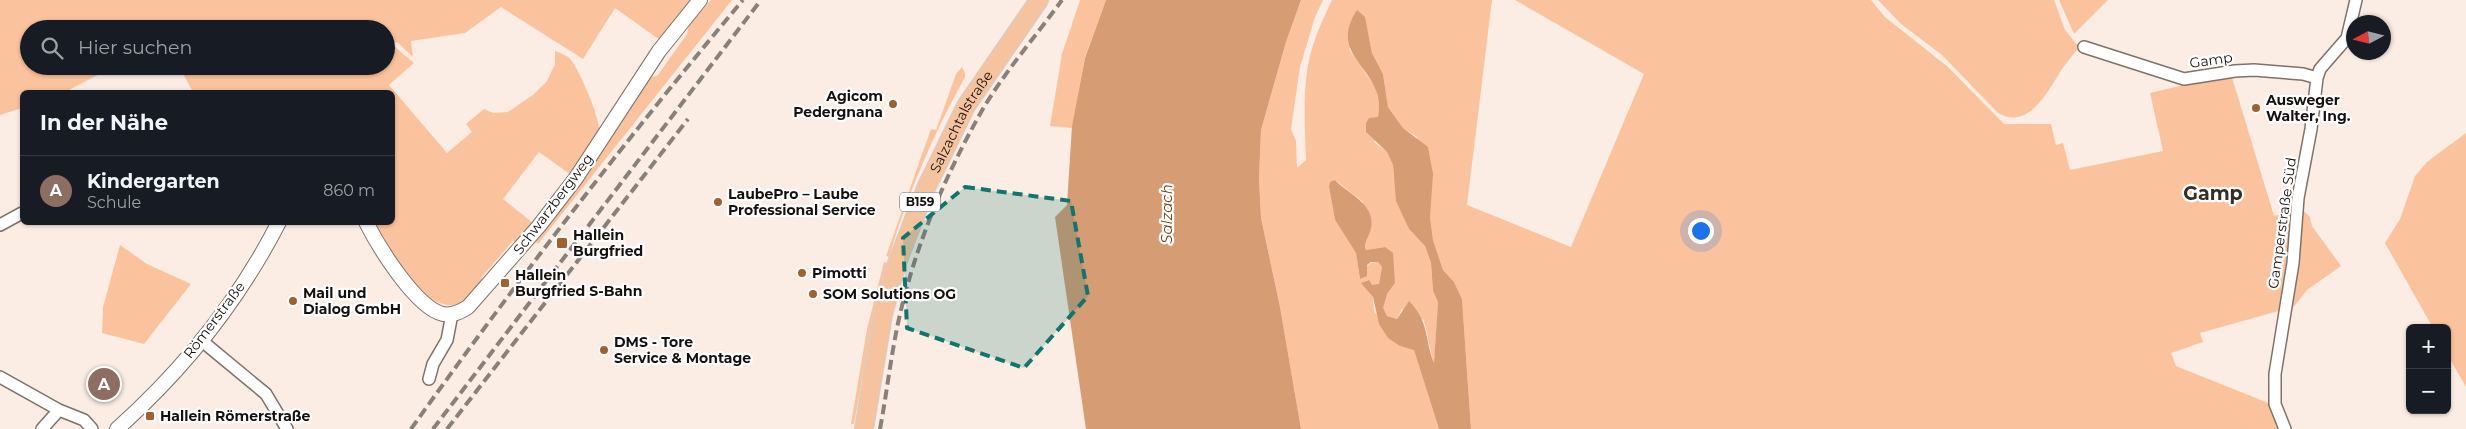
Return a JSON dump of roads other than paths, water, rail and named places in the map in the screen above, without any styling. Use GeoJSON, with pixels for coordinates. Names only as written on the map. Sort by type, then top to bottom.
{"type":"FeatureCollection","features":[{"type":"Feature","properties":{"kind":"main road","name":"Salzachtalstraße"},"geometry":{"type":"LineString","coordinates":[[864,429],[883,315],[897,263],[926,188],[966,106],[1039,0]]}},
{"type":"Feature","properties":{"kind":"street","name":"Schwarzbergweg"},"geometry":{"type":"LineString","coordinates":[[452,314],[460,312],[478,298],[539,226],[576,178],[659,52],[700,0]]}},
{"type":"Feature","properties":{"kind":"street"},"geometry":{"type":"LineString","coordinates":[[2316,78],[2320,70],[2347,38],[2356,0]]}},
{"type":"Feature","properties":{"kind":"street","name":"Gamp"},"geometry":{"type":"LineString","coordinates":[[2084,47],[2184,79],[2254,70],[2303,74],[2316,78]]}},
{"type":"Feature","properties":{"kind":"street","name":"Gamperstraße Süd"},"geometry":{"type":"LineString","coordinates":[[2285,429],[2275,404],[2275,374],[2293,264],[2298,198],[2312,123],[2316,78]]}},
{"type":"Feature","properties":{"kind":"street"},"geometry":{"type":"LineString","coordinates":[[0,225],[20,214]]}},
{"type":"Feature","properties":{"kind":"street","name":"Römerstraße"},"geometry":{"type":"LineString","coordinates":[[117,429],[139,409],[202,341],[255,265],[277,225]]}},
{"type":"Feature","properties":{"kind":"street"},"geometry":{"type":"LineString","coordinates":[[368,225],[393,268],[424,303],[434,311],[452,314],[447,340],[433,364],[429,379]]}},
{"type":"Feature","properties":{"kind":"street"},"geometry":{"type":"LineString","coordinates":[[202,341],[266,394],[287,429]]}},
{"type":"Feature","properties":{"kind":"street"},"geometry":{"type":"LineString","coordinates":[[0,377],[59,410],[84,420],[92,429]]}},
{"type":"Feature","properties":{"kind":"street"},"geometry":{"type":"LineString","coordinates":[[42,429],[59,410]]}},
{"type":"Feature","properties":{"kind":"water","name":"Salzach"},"geometry":{"type":"Polygon","coordinates":[[[1106,0],[1301,0],[1286,42],[1261,130],[1259,179],[1261,218],[1280,307],[1301,429],[1086,429],[1055,217],[1067,205],[1072,126],[1085,58],[1106,0]]]}},
{"type":"Feature","properties":{"kind":"water"},"geometry":{"type":"Polygon","coordinates":[[[1357,10],[1365,17],[1372,53],[1383,74],[1388,107],[1403,128],[1428,147],[1433,174],[1430,217],[1433,240],[1443,270],[1454,282],[1462,299],[1471,429],[1439,429],[1414,350],[1400,346],[1388,338],[1379,324],[1373,297],[1361,283],[1369,280],[1372,285],[1379,284],[1382,267],[1378,262],[1371,262],[1367,265],[1367,276],[1360,279],[1356,253],[1335,220],[1329,187],[1330,182],[1335,180],[1360,200],[1369,212],[1371,228],[1365,244],[1366,250],[1385,247],[1393,253],[1395,283],[1387,294],[1383,308],[1387,316],[1397,319],[1409,301],[1424,324],[1434,363],[1438,302],[1433,291],[1431,263],[1425,246],[1409,229],[1396,201],[1393,165],[1387,152],[1366,132],[1366,123],[1369,118],[1378,117],[1379,100],[1374,86],[1352,52],[1348,40],[1349,27],[1357,10]]]}},
{"type":"Feature","properties":{"kind":"railway"},"geometry":{"type":"LineString","coordinates":[[411,429],[573,211],[743,0]]}},
{"type":"Feature","properties":{"kind":"railway"},"geometry":{"type":"LineString","coordinates":[[433,429],[761,0]]}},
{"type":"Feature","properties":{"kind":"railway"},"geometry":{"type":"LineString","coordinates":[[880,429],[903,302],[918,251],[947,178],[971,130],[993,93],[1062,0]]}},
{"type":"Feature","properties":{"kind":"railway"},"geometry":{"type":"LineString","coordinates":[[447,429],[688,119]]}},
{"type":"Feature","properties":{"kind":"place","name":"Agicom Pedergnana"},"geometry":{"type":"Point","coordinates":[893,104]}},
{"type":"Feature","properties":{"kind":"place","name":"Ausweger Walter, Ing."},"geometry":{"type":"Point","coordinates":[2256,108]}},
{"type":"Feature","properties":{"kind":"place","name":"LaubePro – Laube Professional Service"},"geometry":{"type":"Point","coordinates":[718,202]}},
{"type":"Feature","properties":{"kind":"place","name":"Hallein Burgfried"},"geometry":{"type":"Point","coordinates":[562,243]}},
{"type":"Feature","properties":{"kind":"place","name":"Pimotti"},"geometry":{"type":"Point","coordinates":[802,273]}},
{"type":"Feature","properties":{"kind":"place","name":"Hallein Burgfried S-Bahn"},"geometry":{"type":"Point","coordinates":[505,283]}},
{"type":"Feature","properties":{"kind":"place","name":"SOM Solutions OG"},"geometry":{"type":"Point","coordinates":[813,294]}},
{"type":"Feature","properties":{"kind":"place","name":"Mail und Dialog GmbH"},"geometry":{"type":"Point","coordinates":[293,301]}},
{"type":"Feature","properties":{"kind":"place","name":"DMS - Tore Service & Montage"},"geometry":{"type":"Point","coordinates":[604,350]}},
{"type":"Feature","properties":{"kind":"place","name":"Kindergarten"},"geometry":{"type":"Point","coordinates":[104,384]}},
{"type":"Feature","properties":{"kind":"place","name":"Hallein Römerstraße"},"geometry":{"type":"Point","coordinates":[150,416]}},
{"type":"Feature","properties":{"kind":"district","name":"Gamp"},"geometry":{"type":"Point","coordinates":[2213,193]}}]}
